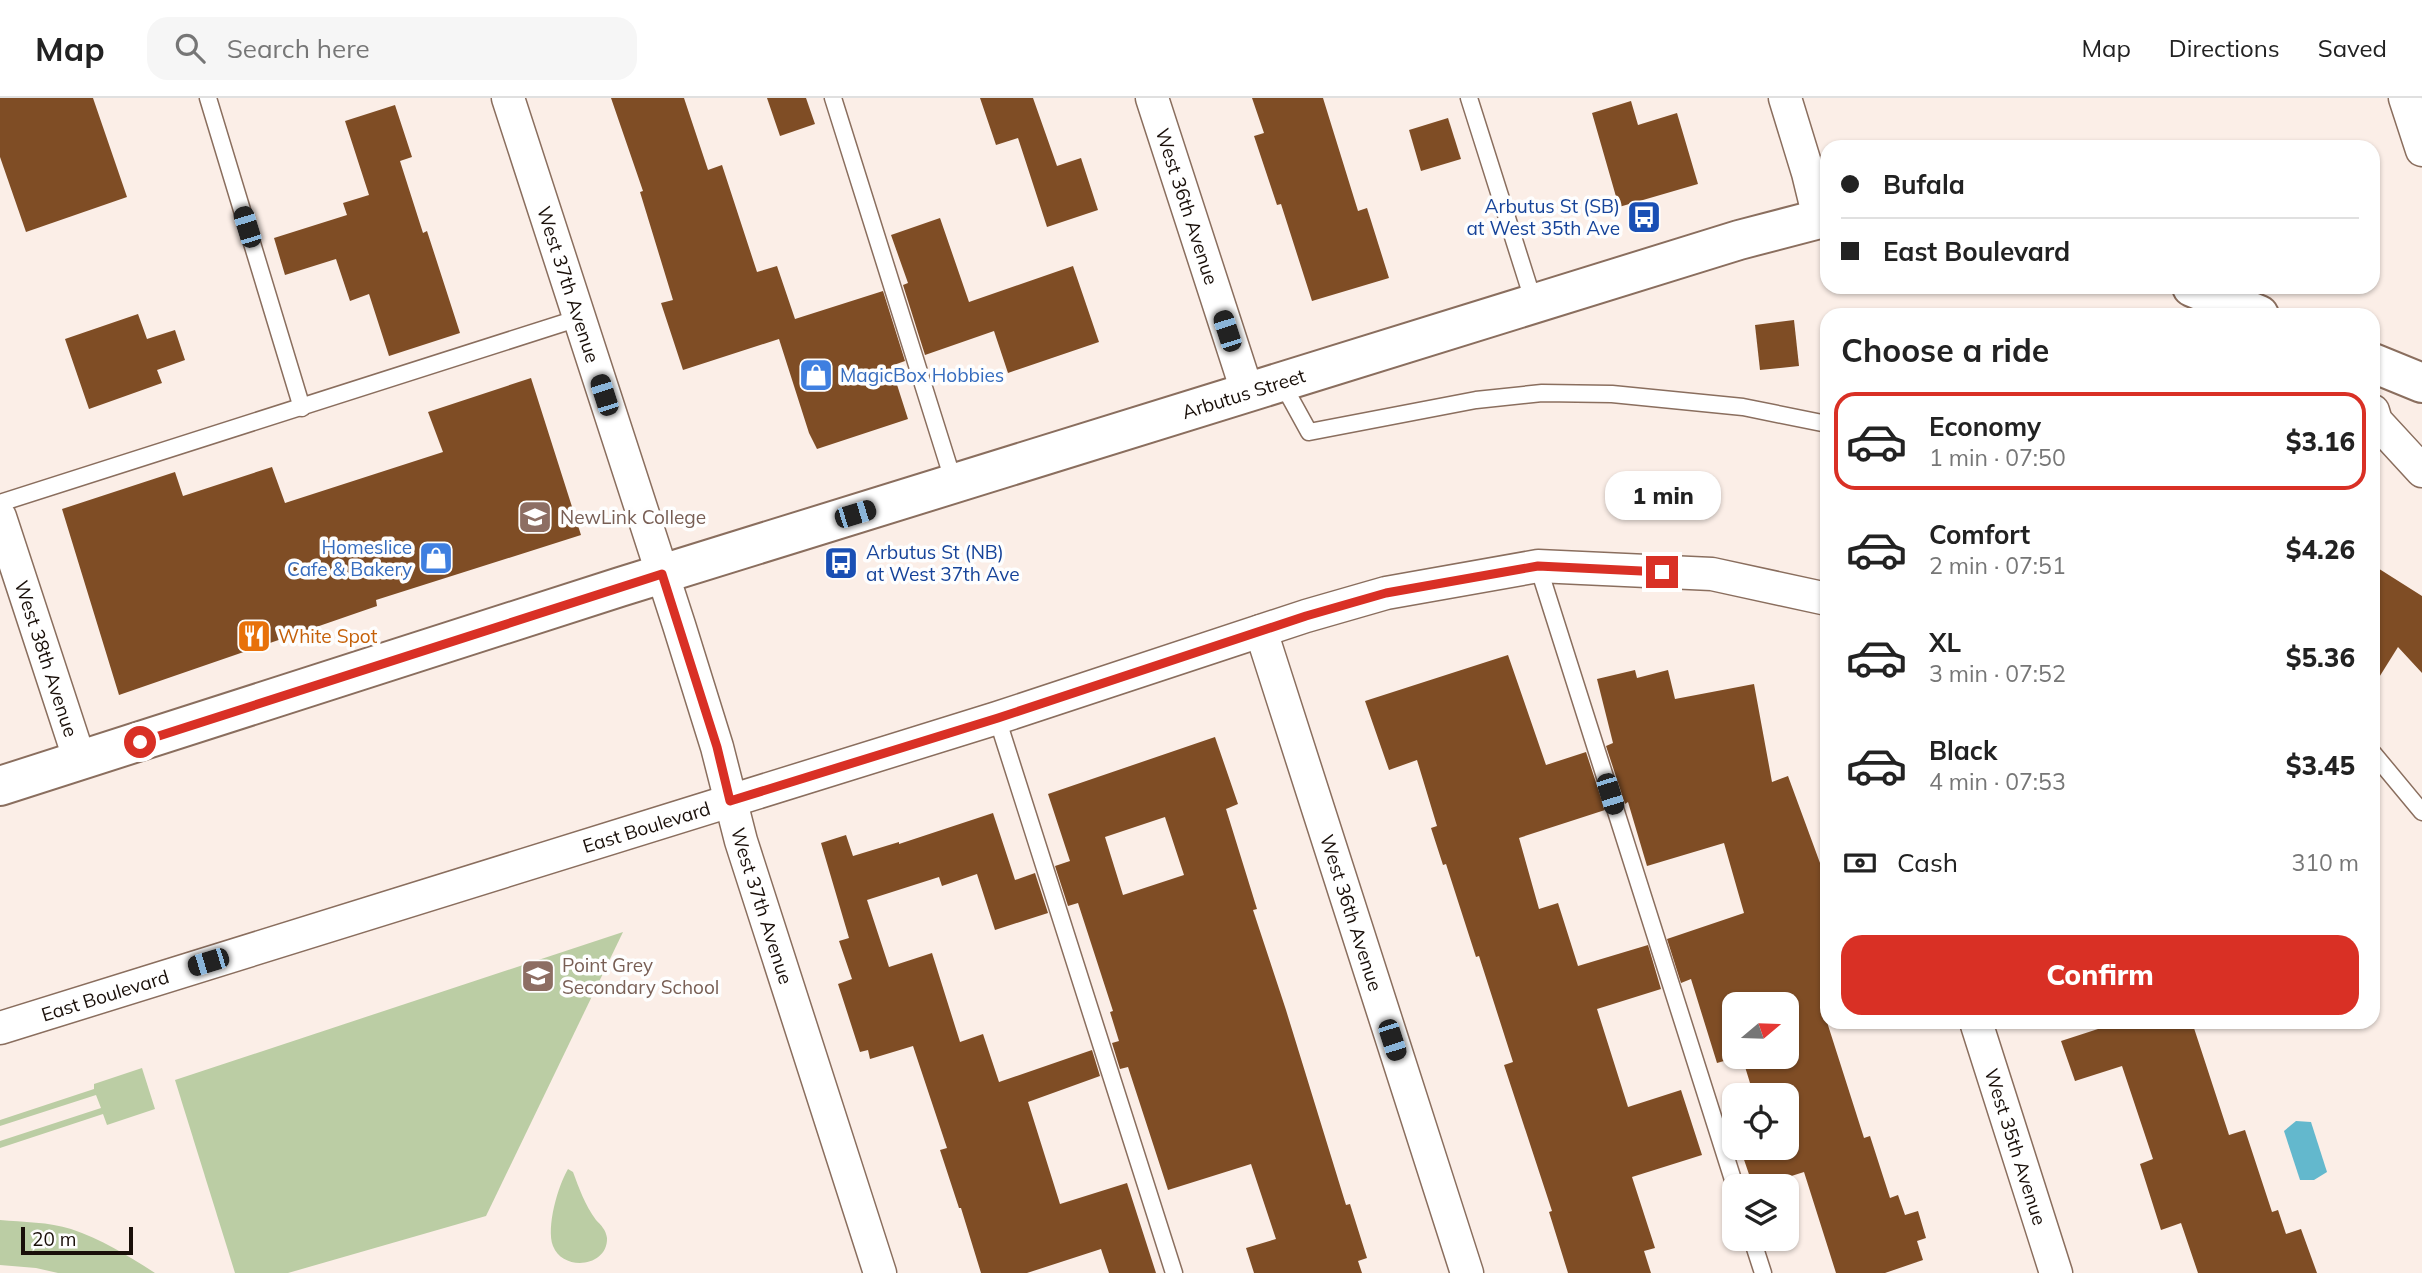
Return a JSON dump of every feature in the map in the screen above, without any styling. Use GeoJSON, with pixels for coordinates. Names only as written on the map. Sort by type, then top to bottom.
{"type":"FeatureCollection","features":[{"type":"Feature","properties":{"kind":"main road","name":"Arbutus Street"},"geometry":{"type":"LineString","coordinates":[[0,786],[662,574],[1265,389],[1534,303],[1820,218]]}},
{"type":"Feature","properties":{"kind":"main road"},"geometry":{"type":"LineString","coordinates":[[2209,294],[2242,308]]}},
{"type":"Feature","properties":{"kind":"main road"},"geometry":{"type":"LineString","coordinates":[[2380,366],[2422,383]]}},
{"type":"Feature","properties":{"kind":"street","name":"West 37th Avenue"},"geometry":{"type":"LineString","coordinates":[[508,98],[717,747],[741,841],[880,1273]]}},
{"type":"Feature","properties":{"kind":"street","name":"West 36th Avenue"},"geometry":{"type":"LineString","coordinates":[[1152,98],[1265,389]]}},
{"type":"Feature","properties":{"kind":"street"},"geometry":{"type":"LineString","coordinates":[[1785,98],[1820,208]]}},
{"type":"Feature","properties":{"kind":"street"},"geometry":{"type":"LineString","coordinates":[[2405,98],[2422,150]]}},
{"type":"Feature","properties":{"kind":"street"},"geometry":{"type":"LineString","coordinates":[[2380,425],[2422,471]]}},
{"type":"Feature","properties":{"kind":"street","name":"West 38th Avenue"},"geometry":{"type":"LineString","coordinates":[[0,517],[80,761]]}},
{"type":"Feature","properties":{"kind":"street","name":"East Boulevard"},"geometry":{"type":"LineString","coordinates":[[0,1028],[998,718],[1306,616],[1386,593],[1538,566],[1712,574],[1820,597]]}},
{"type":"Feature","properties":{"kind":"street","name":"West 36th Avenue"},"geometry":{"type":"LineString","coordinates":[[1261,631],[1467,1273]]}},
{"type":"Feature","properties":{"kind":"street","name":"West 35th Avenue"},"geometry":{"type":"LineString","coordinates":[[1978,1029],[2056,1273]]}},
{"type":"Feature","properties":{"kind":"lane"},"geometry":{"type":"LineString","coordinates":[[208,98],[302,408]]}},
{"type":"Feature","properties":{"kind":"lane"},"geometry":{"type":"LineString","coordinates":[[833,98],[954,483]]}},
{"type":"Feature","properties":{"kind":"lane"},"geometry":{"type":"LineString","coordinates":[[1469,98],[1534,303]]}},
{"type":"Feature","properties":{"kind":"lane"},"geometry":{"type":"LineString","coordinates":[[0,503],[579,318]]}},
{"type":"Feature","properties":{"kind":"lane"},"geometry":{"type":"LineString","coordinates":[[1265,389],[1309,432],[1476,400],[1542,393],[1612,394],[1744,407],[1820,423]]}},
{"type":"Feature","properties":{"kind":"lane"},"geometry":{"type":"LineString","coordinates":[[1538,566],[1731,1174]]}},
{"type":"Feature","properties":{"kind":"lane"},"geometry":{"type":"LineString","coordinates":[[998,718],[1174,1273]]}},
{"type":"Feature","properties":{"kind":"lane"},"geometry":{"type":"LineString","coordinates":[[2380,762],[2422,812]]}},
{"type":"Feature","properties":{"kind":"lane"},"geometry":{"type":"LineString","coordinates":[[1756,1251],[1763,1273]]}},
{"type":"Feature","properties":{"kind":"green space"},"geometry":{"type":"Polygon","coordinates":[[[623,932],[486,1216],[288,1273],[235,1273],[175,1080],[623,932]]]}},
{"type":"Feature","properties":{"kind":"green space"},"geometry":{"type":"Polygon","coordinates":[[[142,1068],[155,1109],[107,1125],[103,1114],[0,1148],[0,1141],[101,1108],[96,1095],[0,1126],[0,1120],[94,1089],[94,1084],[142,1068]]]}},
{"type":"Feature","properties":{"kind":"green space"},"geometry":{"type":"Polygon","coordinates":[[[568,1169],[573,1172],[585,1202],[607,1238],[600,1255],[584,1263],[566,1260],[558,1254],[551,1238],[554,1207],[568,1169]]]}},
{"type":"Feature","properties":{"kind":"green space"},"geometry":{"type":"Polygon","coordinates":[[[0,1220],[71,1229],[114,1248],[155,1273],[58,1273],[0,1265],[0,1220]]]}},
{"type":"Feature","properties":{"kind":"water"},"geometry":{"type":"Polygon","coordinates":[[[2296,1121],[2311,1122],[2327,1172],[2314,1180],[2300,1180],[2284,1131],[2296,1121]]]}},
{"type":"Feature","properties":{"kind":"building"},"geometry":{"type":"Polygon","coordinates":[[[0,98],[93,98],[127,197],[26,232],[0,157],[0,98]]]}},
{"type":"Feature","properties":{"kind":"building"},"geometry":{"type":"Polygon","coordinates":[[[611,98],[684,98],[708,170],[722,165],[757,272],[777,266],[795,319],[883,291],[905,361],[891,366],[908,419],[817,449],[809,433],[779,339],[683,370],[661,303],[673,300],[640,192],[643,191],[611,98]]]}},
{"type":"Feature","properties":{"kind":"building"},"geometry":{"type":"Polygon","coordinates":[[[767,98],[806,98],[815,124],[780,136],[767,98]]]}},
{"type":"Feature","properties":{"kind":"building"},"geometry":{"type":"Polygon","coordinates":[[[980,98],[1033,98],[1057,166],[1081,158],[1098,210],[1047,227],[1018,138],[996,145],[980,98]]]}},
{"type":"Feature","properties":{"kind":"building"},"geometry":{"type":"Polygon","coordinates":[[[1252,98],[1323,98],[1358,211],[1367,208],[1389,278],[1312,301],[1281,204],[1277,205],[1254,136],[1264,133],[1252,98]]]}},
{"type":"Feature","properties":{"kind":"building"},"geometry":{"type":"Polygon","coordinates":[[[1631,101],[1638,125],[1677,113],[1698,184],[1619,207],[1592,113],[1631,101]]]}},
{"type":"Feature","properties":{"kind":"building"},"geometry":{"type":"Polygon","coordinates":[[[395,105],[412,157],[400,161],[423,233],[427,231],[460,333],[389,356],[369,294],[350,301],[336,259],[285,275],[274,238],[347,215],[343,203],[369,195],[345,121],[395,105]]]}},
{"type":"Feature","properties":{"kind":"building"},"geometry":{"type":"Polygon","coordinates":[[[1448,118],[1461,159],[1421,171],[1409,130],[1448,118]]]}},
{"type":"Feature","properties":{"kind":"building"},"geometry":{"type":"Polygon","coordinates":[[[940,218],[969,302],[1073,266],[1099,342],[1008,373],[994,331],[925,355],[903,285],[908,283],[891,235],[940,218]]]}},
{"type":"Feature","properties":{"kind":"building"},"geometry":{"type":"Polygon","coordinates":[[[138,314],[147,339],[175,330],[185,360],[157,370],[162,383],[89,409],[65,339],[138,314]]]}},
{"type":"Feature","properties":{"kind":"building"},"geometry":{"type":"Polygon","coordinates":[[[1794,320],[1799,366],[1760,370],[1755,325],[1794,320]]]}},
{"type":"Feature","properties":{"kind":"building"},"geometry":{"type":"Polygon","coordinates":[[[531,378],[581,535],[376,600],[377,606],[119,695],[62,509],[175,472],[183,496],[272,467],[285,503],[443,452],[428,412],[531,378]]]}},
{"type":"Feature","properties":{"kind":"building"},"geometry":{"type":"Polygon","coordinates":[[[2380,569],[2422,596],[2422,673],[2398,647],[2380,676],[2380,569]]]}},
{"type":"Feature","properties":{"kind":"building"},"geometry":{"type":"Polygon","coordinates":[[[1508,655],[1546,765],[1586,752],[1605,810],[1519,838],[1539,909],[1558,903],[1578,966],[1648,945],[1661,989],[1597,1009],[1628,1107],[1681,1090],[1702,1155],[1632,1177],[1655,1248],[1644,1251],[1651,1273],[1568,1273],[1549,1212],[1552,1211],[1504,1065],[1513,1062],[1479,956],[1476,957],[1446,864],[1443,865],[1431,828],[1437,826],[1417,760],[1389,770],[1365,701],[1508,655]]]}},
{"type":"Feature","properties":{"kind":"building"},"geometry":{"type":"Polygon","coordinates":[[[1635,670],[1637,678],[1668,670],[1675,699],[1754,684],[1772,782],[1788,776],[1820,863],[1820,1029],[1829,1029],[1864,1138],[1870,1136],[1890,1198],[1898,1195],[1905,1215],[1918,1211],[1926,1238],[1917,1241],[1923,1260],[1885,1273],[1836,1273],[1804,1172],[1749,1174],[1744,1160],[1799,1160],[1799,1083],[1750,1083],[1746,1069],[1799,1069],[1799,992],[1722,992],[1722,1062],[1717,1063],[1691,979],[1681,983],[1667,939],[1744,913],[1724,843],[1647,866],[1628,802],[1625,804],[1606,746],[1613,743],[1597,679],[1635,670]]]}},
{"type":"Feature","properties":{"kind":"building"},"geometry":{"type":"Polygon","coordinates":[[[1215,737],[1238,804],[1226,809],[1257,909],[1253,910],[1346,1205],[1350,1204],[1367,1258],[1358,1261],[1362,1273],[1254,1273],[1246,1248],[1276,1239],[1251,1164],[1168,1190],[1128,1067],[1120,1069],[1112,1043],[1119,1041],[1110,1012],[1113,1011],[1078,903],[1068,906],[1055,866],[1070,861],[1048,794],[1215,737]],[[1165,817],[1105,837],[1123,895],[1184,875],[1165,817]]]}},
{"type":"Feature","properties":{"kind":"building"},"geometry":{"type":"Polygon","coordinates":[[[993,813],[1015,880],[1035,873],[1048,913],[995,930],[977,874],[942,886],[939,877],[867,900],[889,967],[932,953],[960,1042],[983,1034],[999,1082],[1092,1050],[1100,1076],[1028,1102],[1060,1204],[1127,1183],[1156,1273],[1109,1273],[1101,1249],[1027,1273],[981,1273],[940,1150],[947,1148],[913,1046],[870,1059],[868,1050],[860,1052],[838,984],[852,979],[839,941],[849,938],[821,843],[846,835],[853,856],[993,813]]]}},
{"type":"Feature","properties":{"kind":"building"},"geometry":{"type":"Polygon","coordinates":[[[2098,1029],[2194,1029],[2229,1135],[2245,1130],[2272,1212],[2278,1210],[2286,1234],[2301,1229],[2317,1273],[2198,1273],[2181,1223],[2161,1230],[2140,1164],[2153,1159],[2122,1066],[2075,1081],[2061,1041],[2098,1029]]]}},
{"type":"Feature","properties":{"kind":"place","name":"Arbutus St (SB) at West 35th Ave"},"geometry":{"type":"Point","coordinates":[1644,217]}},
{"type":"Feature","properties":{"kind":"place","name":"MagicBox Hobbies"},"geometry":{"type":"Point","coordinates":[816,375]}},
{"type":"Feature","properties":{"kind":"place","name":"NewLink College"},"geometry":{"type":"Point","coordinates":[535,517]}},
{"type":"Feature","properties":{"kind":"place","name":"Homeslice Cafe & Bakery"},"geometry":{"type":"Point","coordinates":[436,558]}},
{"type":"Feature","properties":{"kind":"place","name":"Arbutus St (NB) at West 37th Ave"},"geometry":{"type":"Point","coordinates":[841,563]}},
{"type":"Feature","properties":{"kind":"place","name":"White Spot"},"geometry":{"type":"Point","coordinates":[254,636]}},
{"type":"Feature","properties":{"kind":"place","name":"Point Grey Secondary School"},"geometry":{"type":"Point","coordinates":[538,976]}},
{"type":"Feature","properties":{"kind":"route"},"geometry":{"type":"LineString","coordinates":[[140,742],[662,574],[717,747],[730,801],[998,718],[1306,616],[1386,593],[1538,566],[1662,572]]}}]}
